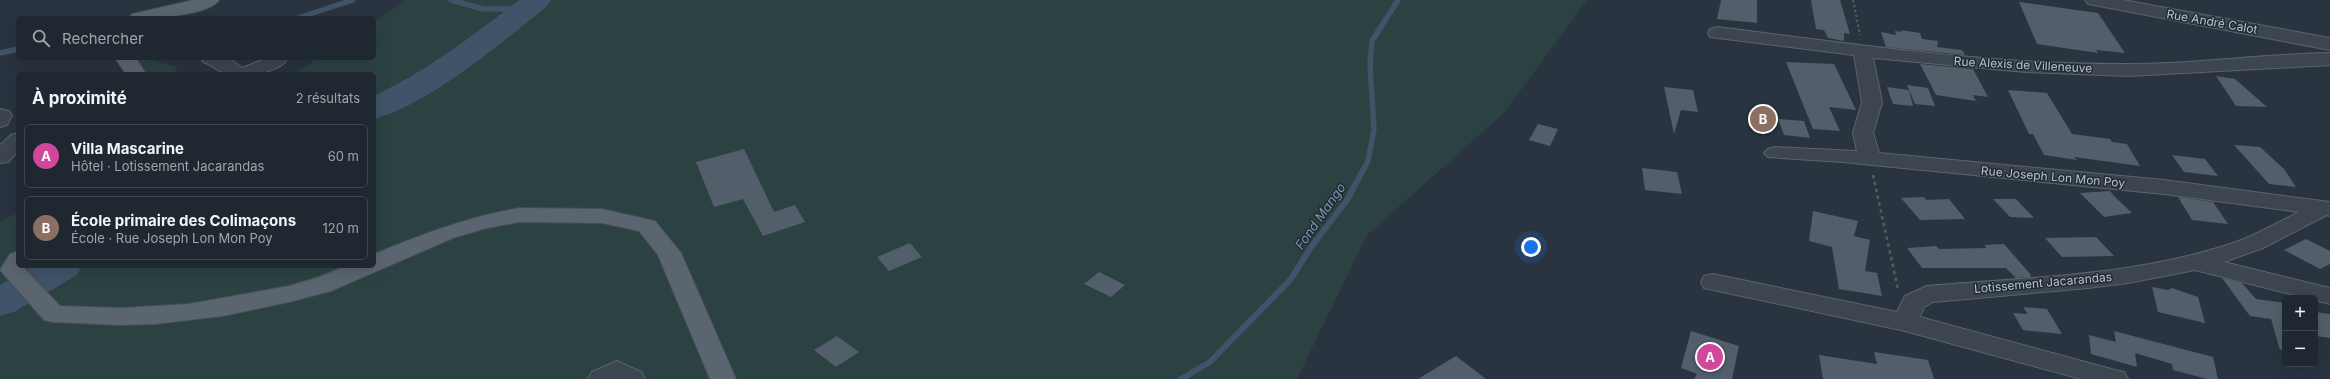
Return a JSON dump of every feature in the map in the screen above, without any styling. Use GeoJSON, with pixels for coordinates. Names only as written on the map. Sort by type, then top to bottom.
{"type":"FeatureCollection","features":[{"type":"Feature","properties":{"kind":"main road"},"geometry":{"type":"LineString","coordinates":[[147,16],[194,6],[210,0]]}},
{"type":"Feature","properties":{"kind":"main road"},"geometry":{"type":"LineString","coordinates":[[128,60],[134,72]]}},
{"type":"Feature","properties":{"kind":"main road"},"geometry":{"type":"LineString","coordinates":[[376,262],[445,233],[484,221],[520,215],[602,216],[647,226],[669,253],[723,379]]}},
{"type":"Feature","properties":{"kind":"main road"},"geometry":{"type":"LineString","coordinates":[[18,268],[54,314],[99,318],[172,314],[254,302],[323,285],[361,268]]}},
{"type":"Feature","properties":{"kind":"street","name":"Rue André Calot"},"geometry":{"type":"LineString","coordinates":[[2094,0],[2330,44]]}},
{"type":"Feature","properties":{"kind":"street","name":"Rue Alexis de Villeneuve"},"geometry":{"type":"LineString","coordinates":[[1717,33],[1960,63],[2037,68],[2130,70],[2330,60]]}},
{"type":"Feature","properties":{"kind":"street"},"geometry":{"type":"LineString","coordinates":[[1863,52],[1872,102],[1863,133],[1870,159]]}},
{"type":"Feature","properties":{"kind":"street"},"geometry":{"type":"LineString","coordinates":[[219,60],[237,72]]}},
{"type":"Feature","properties":{"kind":"street"},"geometry":{"type":"LineString","coordinates":[[251,72],[256,71],[276,60]]}},
{"type":"Feature","properties":{"kind":"street"},"geometry":{"type":"LineString","coordinates":[[0,157],[16,141]]}},
{"type":"Feature","properties":{"kind":"street","name":"Rue Joseph Lon Mon Poy"},"geometry":{"type":"LineString","coordinates":[[1775,153],[1870,159],[2164,187],[2327,208]]}},
{"type":"Feature","properties":{"kind":"street","name":"Lotissement Jacarandas"},"geometry":{"type":"LineString","coordinates":[[1905,322],[1914,302],[1927,294],[2101,279],[2195,262],[2246,246],[2327,208]]}},
{"type":"Feature","properties":{"kind":"street","name":"Lotissement Jacarandas"},"geometry":{"type":"LineString","coordinates":[[2195,262],[2330,296]]}},
{"type":"Feature","properties":{"kind":"street"},"geometry":{"type":"LineString","coordinates":[[1714,282],[1905,322],[2115,379]]}},
{"type":"Feature","properties":{"kind":"street"},"geometry":{"type":"LineString","coordinates":[[601,379],[617,370],[632,379]]}},
{"type":"Feature","properties":{"kind":"path"},"geometry":{"type":"LineString","coordinates":[[1852,0],[1863,52]]}},
{"type":"Feature","properties":{"kind":"path"},"geometry":{"type":"LineString","coordinates":[[1870,159],[1905,322]]}},
{"type":"Feature","properties":{"kind":"green space"},"geometry":{"type":"Polygon","coordinates":[[[406,0],[1587,0],[1504,113],[1367,235],[1297,379],[0,379],[0,221],[16,214],[16,268],[376,268],[376,72],[297,72],[315,60],[376,60],[376,21],[406,0]]]}},
{"type":"Feature","properties":{"kind":"green space"},"geometry":{"type":"Polygon","coordinates":[[[132,60],[151,60],[176,67],[177,72],[126,72],[132,60]]]}},
{"type":"Feature","properties":{"kind":"building"},"geometry":{"type":"Polygon","coordinates":[[[1721,0],[1757,0],[1757,23],[1717,19],[1721,0]]]}},
{"type":"Feature","properties":{"kind":"building"},"geometry":{"type":"Polygon","coordinates":[[[1811,0],[1840,0],[1850,34],[1844,33],[1844,41],[1828,38],[1824,30],[1816,29],[1811,0]]]}},
{"type":"Feature","properties":{"kind":"building"},"geometry":{"type":"Polygon","coordinates":[[[2019,2],[2098,13],[2125,53],[2096,50],[2098,53],[2037,44],[2019,2]]]}},
{"type":"Feature","properties":{"kind":"building"},"geometry":{"type":"Polygon","coordinates":[[[1901,30],[1920,33],[1922,39],[1938,41],[1937,47],[1962,50],[1965,55],[1886,47],[1881,32],[1896,35],[1895,31],[1902,32],[1901,30]]]}},
{"type":"Feature","properties":{"kind":"building"},"geometry":{"type":"Polygon","coordinates":[[[1786,62],[1834,64],[1856,110],[1829,107],[1840,131],[1813,129],[1786,62]]]}},
{"type":"Feature","properties":{"kind":"building"},"geometry":{"type":"Polygon","coordinates":[[[1920,64],[1973,69],[1988,97],[1973,95],[1976,101],[1936,95],[1920,64]]]}},
{"type":"Feature","properties":{"kind":"building"},"geometry":{"type":"Polygon","coordinates":[[[2216,76],[2235,79],[2267,107],[2236,106],[2216,76]]]}},
{"type":"Feature","properties":{"kind":"building"},"geometry":{"type":"Polygon","coordinates":[[[1907,85],[1928,88],[1935,106],[1915,104],[1907,85]]]}},
{"type":"Feature","properties":{"kind":"building"},"geometry":{"type":"Polygon","coordinates":[[[1664,87],[1693,90],[1698,112],[1681,110],[1674,134],[1664,87]]]}},
{"type":"Feature","properties":{"kind":"building"},"geometry":{"type":"Polygon","coordinates":[[[1887,87],[1909,90],[1913,106],[1893,104],[1887,87]]]}},
{"type":"Feature","properties":{"kind":"building"},"geometry":{"type":"Polygon","coordinates":[[[2008,90],[2047,93],[2072,134],[2110,139],[2112,142],[2127,144],[2140,166],[2074,157],[2077,160],[2044,155],[2033,134],[2029,134],[2008,90]]]}},
{"type":"Feature","properties":{"kind":"building"},"geometry":{"type":"Polygon","coordinates":[[[1778,119],[1804,121],[1810,138],[1784,135],[1778,119]]]}},
{"type":"Feature","properties":{"kind":"building"},"geometry":{"type":"Polygon","coordinates":[[[1538,124],[1558,129],[1550,146],[1529,140],[1538,124]]]}},
{"type":"Feature","properties":{"kind":"building"},"geometry":{"type":"Polygon","coordinates":[[[2234,145],[2260,147],[2284,169],[2296,187],[2269,184],[2234,145]]]}},
{"type":"Feature","properties":{"kind":"building"},"geometry":{"type":"Polygon","coordinates":[[[744,149],[774,212],[795,205],[805,222],[763,236],[743,199],[714,207],[696,162],[744,149]]]}},
{"type":"Feature","properties":{"kind":"building"},"geometry":{"type":"Polygon","coordinates":[[[2172,155],[2205,159],[2218,176],[2184,172],[2172,155]]]}},
{"type":"Feature","properties":{"kind":"building"},"geometry":{"type":"Polygon","coordinates":[[[1642,168],[1677,172],[1682,194],[1645,190],[1642,168]]]}},
{"type":"Feature","properties":{"kind":"building"},"geometry":{"type":"Polygon","coordinates":[[[2110,191],[2132,213],[2104,217],[2080,193],[2110,191]]]}},
{"type":"Feature","properties":{"kind":"building"},"geometry":{"type":"Polygon","coordinates":[[[1924,197],[1926,200],[1949,199],[1965,219],[1920,220],[1901,198],[1924,197]]]}},
{"type":"Feature","properties":{"kind":"building"},"geometry":{"type":"Polygon","coordinates":[[[2178,197],[2213,202],[2228,224],[2192,220],[2178,197]]]}},
{"type":"Feature","properties":{"kind":"building"},"geometry":{"type":"Polygon","coordinates":[[[1993,199],[2016,199],[2034,218],[2010,217],[1993,199]]]}},
{"type":"Feature","properties":{"kind":"building"},"geometry":{"type":"Polygon","coordinates":[[[1813,211],[1858,221],[1854,236],[1870,240],[1865,271],[1877,273],[1882,296],[1839,289],[1832,247],[1809,241],[1813,211]]]}},
{"type":"Feature","properties":{"kind":"building"},"geometry":{"type":"Polygon","coordinates":[[[2096,237],[2114,256],[2062,257],[2045,238],[2096,237]]]}},
{"type":"Feature","properties":{"kind":"building"},"geometry":{"type":"Polygon","coordinates":[[[2306,239],[2330,251],[2330,264],[2320,269],[2284,250],[2306,239]]]}},
{"type":"Feature","properties":{"kind":"building"},"geometry":{"type":"Polygon","coordinates":[[[910,243],[922,257],[889,271],[877,257],[910,243]]]}},
{"type":"Feature","properties":{"kind":"building"},"geometry":{"type":"Polygon","coordinates":[[[2004,244],[2031,275],[2030,277],[2016,278],[2006,268],[1922,268],[1907,248],[1936,246],[1939,249],[1987,248],[1984,245],[2004,244]]]}},
{"type":"Feature","properties":{"kind":"building"},"geometry":{"type":"Polygon","coordinates":[[[1099,272],[1125,285],[1111,297],[1084,284],[1099,272]]]}},
{"type":"Feature","properties":{"kind":"building"},"geometry":{"type":"Polygon","coordinates":[[[2222,278],[2242,283],[2256,299],[2282,303],[2282,350],[2280,350],[2271,319],[2250,316],[2222,278]]]}},
{"type":"Feature","properties":{"kind":"building"},"geometry":{"type":"Polygon","coordinates":[[[2152,287],[2168,290],[2172,288],[2198,297],[2205,323],[2158,312],[2152,287]]]}},
{"type":"Feature","properties":{"kind":"building"},"geometry":{"type":"Polygon","coordinates":[[[2023,307],[2047,309],[2062,334],[2023,330],[2013,313],[2028,314],[2023,307]]]}},
{"type":"Feature","properties":{"kind":"building"},"geometry":{"type":"Polygon","coordinates":[[[2318,312],[2330,314],[2330,338],[2318,336],[2318,312]]]}},
{"type":"Feature","properties":{"kind":"building"},"geometry":{"type":"Polygon","coordinates":[[[1691,331],[1739,346],[1732,379],[1694,379],[1697,374],[1681,368],[1691,331]]]}},
{"type":"Feature","properties":{"kind":"building"},"geometry":{"type":"Polygon","coordinates":[[[2114,331],[2213,357],[2218,379],[2207,379],[2173,370],[2172,364],[2135,353],[2137,367],[2091,354],[2089,335],[2116,342],[2114,331]]]}},
{"type":"Feature","properties":{"kind":"building"},"geometry":{"type":"Polygon","coordinates":[[[837,336],[859,352],[836,367],[814,350],[837,336]]]}},
{"type":"Feature","properties":{"kind":"building"},"geometry":{"type":"Polygon","coordinates":[[[1874,352],[1928,360],[1934,379],[1823,379],[1819,355],[1877,364],[1874,352]]]}},
{"type":"Feature","properties":{"kind":"building"},"geometry":{"type":"Polygon","coordinates":[[[1456,356],[1486,379],[1418,379],[1456,356]]]}},
{"type":"Feature","properties":{"kind":"waterway"},"geometry":{"type":"LineString","coordinates":[[304,16],[353,0]]}},
{"type":"Feature","properties":{"kind":"waterway"},"geometry":{"type":"LineString","coordinates":[[451,0],[483,9],[524,9]]}},
{"type":"Feature","properties":{"kind":"waterway"},"geometry":{"type":"LineString","coordinates":[[376,108],[418,87],[497,32],[537,0]]}},
{"type":"Feature","properties":{"kind":"waterway","name":"Fond Mango"},"geometry":{"type":"LineString","coordinates":[[1363,171],[1368,161],[1374,129],[1370,64],[1372,41],[1398,0]]}},
{"type":"Feature","properties":{"kind":"waterway"},"geometry":{"type":"LineString","coordinates":[[0,53],[16,49]]}},
{"type":"Feature","properties":{"kind":"waterway","name":"Fond Mango"},"geometry":{"type":"LineString","coordinates":[[1181,379],[1210,362],[1291,279],[1311,247],[1347,200],[1363,170]]}},
{"type":"Feature","properties":{"kind":"waterway"},"geometry":{"type":"LineString","coordinates":[[0,302],[60,268]]}},
{"type":"Feature","properties":{"kind":"place","name":"École primaire des Colimaçons"},"geometry":{"type":"Point","coordinates":[1763,119]}},
{"type":"Feature","properties":{"kind":"place","name":"Villa Mascarine"},"geometry":{"type":"Point","coordinates":[1710,357]}}]}
